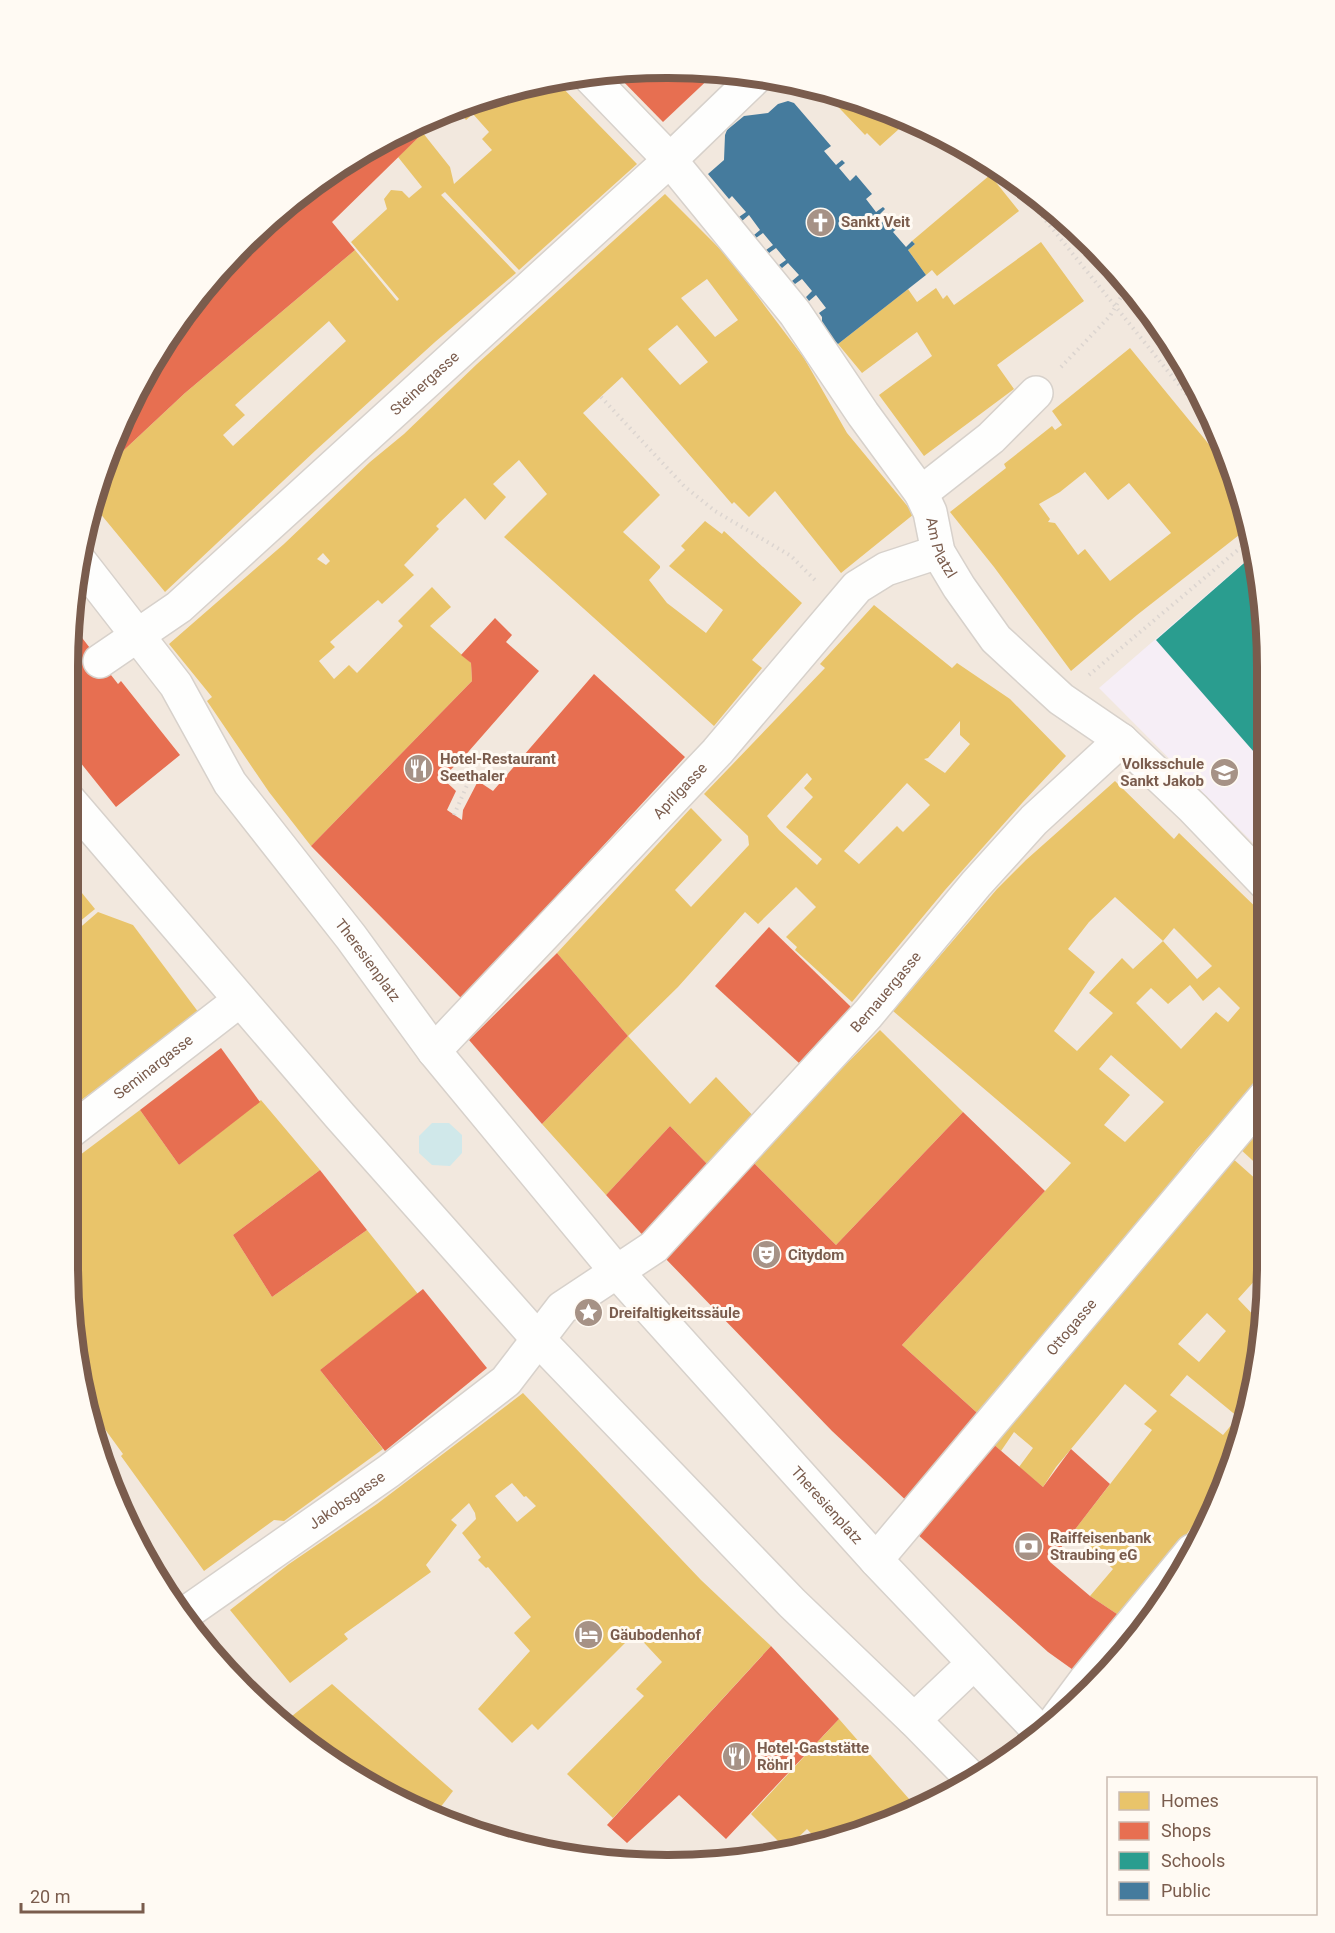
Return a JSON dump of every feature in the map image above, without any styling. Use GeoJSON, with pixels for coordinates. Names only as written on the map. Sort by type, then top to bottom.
{"type":"FeatureCollection","features":[{"type":"Feature","properties":{"kind":"street","name":"Am Platzl"},"geometry":{"type":"LineString","coordinates":[[595,83],[670,160],[795,313],[863,414],[921,493],[930,512],[938,552],[958,587],[996,639],[1061,699],[1121,740],[1193,808],[1257,875]]}},
{"type":"Feature","properties":{"kind":"street","name":"Steinergasse"},"geometry":{"type":"LineString","coordinates":[[100,661],[179,607],[670,160],[749,84]]}},
{"type":"Feature","properties":{"kind":"street"},"geometry":{"type":"LineString","coordinates":[[921,493],[991,438],[1036,393]]}},
{"type":"Feature","properties":{"kind":"street","name":"Aprilgasse"},"geometry":{"type":"LineString","coordinates":[[434,1051],[717,752],[857,587],[886,569],[938,552]]}},
{"type":"Feature","properties":{"kind":"street","name":"Theresienplatz"},"geometry":{"type":"LineString","coordinates":[[86,570],[176,686],[230,783],[351,937],[434,1051],[617,1272],[876,1560],[1035,1726]]}},
{"type":"Feature","properties":{"kind":"street","name":"Bernauergasse"},"geometry":{"type":"LineString","coordinates":[[617,1272],[654,1247],[868,1014],[969,893],[1034,820],[1121,740]]}},
{"type":"Feature","properties":{"kind":"street"},"geometry":{"type":"LineString","coordinates":[[78,811],[340,1116],[538,1339],[792,1603],[966,1773]]}},
{"type":"Feature","properties":{"kind":"street","name":"Seminargasse"},"geometry":{"type":"LineString","coordinates":[[78,1125],[240,1000]]}},
{"type":"Feature","properties":{"kind":"street","name":"Ottogasse"},"geometry":{"type":"LineString","coordinates":[[876,1560],[1257,1106]]}},
{"type":"Feature","properties":{"kind":"street"},"geometry":{"type":"LineString","coordinates":[[538,1339],[562,1308],[617,1272]]}},
{"type":"Feature","properties":{"kind":"street","name":"Jakobsgasse"},"geometry":{"type":"LineString","coordinates":[[190,1610],[389,1471],[506,1381],[538,1339]]}},
{"type":"Feature","properties":{"kind":"street"},"geometry":{"type":"LineString","coordinates":[[1085,1681],[1160,1590]]}},
{"type":"Feature","properties":{"kind":"street"},"geometry":{"type":"LineString","coordinates":[[914,1720],[974,1663]]}},
{"type":"Feature","properties":{"kind":"path"},"geometry":{"type":"LineString","coordinates":[[1034,206],[1195,405]]}},
{"type":"Feature","properties":{"kind":"path"},"geometry":{"type":"LineString","coordinates":[[1059,370],[1116,309],[1123,294]]}},
{"type":"Feature","properties":{"kind":"path"},"geometry":{"type":"LineString","coordinates":[[601,397],[684,486],[715,511],[791,556],[841,606]]}},
{"type":"Feature","properties":{"kind":"path"},"geometry":{"type":"LineString","coordinates":[[1061,699],[1244,545]]}},
{"type":"Feature","properties":{"kind":"path"},"geometry":{"type":"LineString","coordinates":[[454,815],[479,758]]}},
{"type":"Feature","properties":{"kind":"shaded area"},"geometry":{"type":"Polygon","coordinates":[[[629,79],[706,79],[744,83],[783,89],[857,109],[928,139],[962,157],[995,177],[1056,224],[1111,279],[1135,309],[1158,340],[1196,407],[1226,478],[1237,515],[1246,552],[1256,629],[1257,1266],[1252,1342],[1237,1418],[1212,1491],[1178,1560],[1158,1593],[1111,1654],[1056,1709],[995,1756],[928,1794],[893,1810],[820,1835],[783,1844],[706,1854],[629,1854],[552,1844],[478,1824],[407,1794],[340,1756],[279,1709],[224,1654],[177,1593],[139,1526],[123,1491],[98,1418],[83,1342],[78,1266],[78,668],[83,591],[98,515],[123,442],[157,373],[177,340],[224,279],[279,224],[309,200],[340,177],[407,139],[478,109],[515,98],[552,89],[629,79]]]}},
{"type":"Feature","properties":{"kind":"shaded area","name":"Volksschule Sankt Jakob"},"geometry":{"type":"Polygon","coordinates":[[[1247,560],[1256,629],[1257,847],[1099,688],[1247,560]]]}},
{"type":"Feature","properties":{"kind":"green space"},"geometry":{"type":"Polygon","coordinates":[[[1096,263],[1111,279],[1153,334],[1096,263]]]}},
{"type":"Feature","properties":{"kind":"water"},"geometry":{"type":"Polygon","coordinates":[[[432,1123],[449,1123],[462,1135],[462,1153],[450,1166],[432,1165],[419,1153],[419,1136],[432,1123]]]}},
{"type":"Feature","properties":{"kind":"building: Homes"},"geometry":{"type":"Polygon","coordinates":[[[562,87],[637,164],[519,270],[445,192],[441,195],[516,273],[435,342],[316,450],[165,592],[99,512],[118,456],[185,393],[355,250],[397,301],[399,299],[351,242],[387,209],[384,199],[391,190],[402,191],[409,198],[422,187],[398,157],[423,133],[450,167],[454,184],[492,150],[482,139],[489,132],[473,114],[466,120],[462,115],[478,109],[562,87]],[[329,321],[235,405],[245,415],[223,435],[233,446],[346,341],[329,321]]]}},
{"type":"Feature","properties":{"kind":"building: Homes"},"geometry":{"type":"Polygon","coordinates":[[[833,102],[901,127],[880,146],[867,133],[865,135],[833,102]]]}},
{"type":"Feature","properties":{"kind":"building: Homes"},"geometry":{"type":"Polygon","coordinates":[[[990,175],[1019,211],[937,276],[932,270],[926,275],[908,250],[915,244],[912,241],[990,175]]]}},
{"type":"Feature","properties":{"kind":"building: Homes"},"geometry":{"type":"Polygon","coordinates":[[[665,194],[728,257],[804,358],[847,433],[914,514],[841,573],[775,491],[749,517],[734,502],[732,504],[622,377],[583,413],[660,495],[623,532],[660,566],[649,580],[667,603],[706,633],[723,610],[669,566],[685,550],[681,546],[705,521],[722,534],[724,531],[802,603],[752,660],[762,668],[714,726],[504,537],[547,494],[519,460],[493,484],[506,497],[485,520],[465,498],[436,526],[439,529],[404,565],[414,575],[382,604],[378,600],[330,642],[335,647],[319,661],[334,679],[349,665],[357,673],[403,626],[398,621],[432,587],[451,607],[430,626],[471,663],[472,681],[311,846],[269,792],[207,701],[212,697],[169,644],[284,544],[477,364],[665,194]],[[707,279],[681,298],[715,337],[738,320],[707,279]],[[677,325],[648,349],[680,385],[708,362],[677,325]],[[323,553],[317,559],[326,565],[330,561],[323,553]]]}},
{"type":"Feature","properties":{"kind":"building: Homes"},"geometry":{"type":"Polygon","coordinates":[[[1041,242],[1084,301],[997,365],[1014,389],[924,456],[879,395],[932,356],[917,332],[862,373],[838,344],[908,289],[917,302],[936,288],[943,299],[947,295],[954,305],[1041,242]]]}},
{"type":"Feature","properties":{"kind":"building: Homes"},"geometry":{"type":"Polygon","coordinates":[[[1130,348],[1216,453],[1226,478],[1241,533],[1137,615],[1071,671],[950,512],[1006,468],[1004,464],[1052,426],[1055,430],[1062,425],[1052,411],[1130,348]],[[1085,472],[1060,492],[1039,504],[1050,519],[1048,522],[1055,523],[1078,555],[1085,549],[1110,581],[1171,533],[1129,483],[1108,500],[1085,472]]]}},
{"type":"Feature","properties":{"kind":"building: Homes"},"geometry":{"type":"Polygon","coordinates":[[[874,605],[952,668],[957,663],[1010,699],[1066,756],[945,890],[852,1002],[795,950],[797,947],[786,937],[816,907],[796,887],[758,924],[745,912],[678,987],[628,1036],[557,953],[691,808],[722,840],[675,890],[691,907],[749,845],[748,836],[704,794],[825,668],[820,664],[874,605]],[[960,721],[928,758],[924,759],[945,773],[970,744],[960,735],[960,721]],[[807,773],[767,816],[817,865],[822,859],[786,827],[813,797],[804,788],[812,779],[807,773]],[[907,783],[844,851],[859,864],[897,826],[903,832],[930,805],[907,783]]]}},
{"type":"Feature","properties":{"kind":"building: Homes"},"geometry":{"type":"Polygon","coordinates":[[[1115,781],[1174,839],[1179,833],[1257,908],[1257,1083],[1196,1150],[1060,1333],[985,1420],[902,1345],[1071,1163],[893,1011],[997,889],[1026,860],[1115,781]],[[1115,897],[1089,922],[1068,949],[1095,972],[1054,1031],[1077,1051],[1113,1013],[1089,993],[1122,958],[1133,969],[1163,941],[1115,897]],[[1174,928],[1163,941],[1197,979],[1212,966],[1174,928]],[[1190,985],[1168,1004],[1151,988],[1136,1003],[1181,1049],[1216,1012],[1228,1022],[1240,1008],[1219,987],[1203,1001],[1190,985]],[[1111,1055],[1099,1069],[1130,1095],[1104,1125],[1125,1142],[1164,1102],[1111,1055]]]}},
{"type":"Feature","properties":{"kind":"building: Homes"},"geometry":{"type":"Polygon","coordinates":[[[78,888],[95,909],[78,923],[78,888]]]}},
{"type":"Feature","properties":{"kind":"building: Homes"},"geometry":{"type":"Polygon","coordinates":[[[98,912],[133,925],[199,1013],[78,1103],[78,929],[98,912]]]}},
{"type":"Feature","properties":{"kind":"building: Homes"},"geometry":{"type":"Polygon","coordinates":[[[880,1030],[963,1112],[836,1245],[751,1160],[880,1030]]]}},
{"type":"Feature","properties":{"kind":"building: Homes"},"geometry":{"type":"Polygon","coordinates":[[[628,1036],[690,1104],[716,1077],[760,1123],[715,1172],[670,1126],[606,1195],[542,1124],[628,1036]]]}},
{"type":"Feature","properties":{"kind":"building: Homes"},"geometry":{"type":"Polygon","coordinates":[[[261,1100],[320,1170],[233,1235],[272,1297],[367,1230],[418,1294],[320,1370],[383,1449],[284,1521],[274,1520],[204,1571],[121,1456],[123,1454],[99,1421],[89,1381],[79,1304],[78,1156],[140,1110],[179,1165],[261,1100]]]}},
{"type":"Feature","properties":{"kind":"building: Homes"},"geometry":{"type":"Polygon","coordinates":[[[1257,1128],[1257,1164],[1239,1148],[1257,1128]]]}},
{"type":"Feature","properties":{"kind":"building: Homes"},"geometry":{"type":"Polygon","coordinates":[[[1231,1157],[1257,1180],[1257,1278],[1238,1299],[1255,1316],[1246,1381],[1237,1416],[1187,1375],[1170,1395],[1223,1435],[1237,1418],[1226,1455],[1201,1515],[1155,1576],[1120,1616],[1090,1596],[1113,1569],[1073,1532],[1152,1430],[1144,1424],[1157,1411],[1125,1384],[1056,1467],[1043,1487],[1019,1467],[1033,1448],[1014,1432],[1001,1451],[992,1443],[1231,1157]],[[1207,1313],[1178,1344],[1199,1362],[1226,1331],[1207,1313]]]}},
{"type":"Feature","properties":{"kind":"building: Homes"},"geometry":{"type":"Polygon","coordinates":[[[523,1393],[701,1580],[771,1646],[613,1818],[567,1774],[644,1696],[636,1689],[662,1662],[635,1633],[538,1730],[532,1724],[512,1743],[478,1709],[530,1651],[514,1633],[531,1617],[488,1567],[486,1568],[478,1560],[481,1557],[462,1533],[476,1519],[469,1503],[451,1520],[457,1525],[426,1565],[431,1572],[344,1634],[348,1639],[290,1683],[230,1610],[289,1564],[377,1504],[523,1393]],[[512,1483],[495,1496],[517,1522],[536,1506],[526,1496],[524,1497],[512,1483]]]}},
{"type":"Feature","properties":{"kind":"building: Homes"},"geometry":{"type":"Polygon","coordinates":[[[332,1684],[453,1791],[439,1809],[373,1776],[340,1756],[290,1718],[332,1684]]]}},
{"type":"Feature","properties":{"kind":"building: Homes"},"geometry":{"type":"Polygon","coordinates":[[[839,1719],[910,1800],[893,1810],[857,1824],[820,1835],[814,1836],[807,1829],[794,1841],[781,1844],[751,1814],[839,1719]]]}},
{"type":"Feature","properties":{"kind":"building: Shops"},"geometry":{"type":"Polygon","coordinates":[[[708,79],[663,122],[622,80],[708,79]]]}},
{"type":"Feature","properties":{"kind":"building: Shops"},"geometry":{"type":"Polygon","coordinates":[[[422,132],[332,222],[355,250],[185,393],[118,456],[157,373],[177,340],[224,279],[279,224],[340,177],[422,132]]]}},
{"type":"Feature","properties":{"kind":"building: Shops"},"geometry":{"type":"Polygon","coordinates":[[[495,618],[512,635],[506,642],[539,671],[462,759],[442,778],[456,791],[447,810],[462,820],[463,810],[478,781],[493,791],[594,674],[685,757],[462,999],[311,846],[472,681],[471,663],[461,655],[495,618]]]}},
{"type":"Feature","properties":{"kind":"building: Shops"},"geometry":{"type":"Polygon","coordinates":[[[79,634],[118,684],[121,681],[180,755],[116,807],[78,760],[79,634]]]}},
{"type":"Feature","properties":{"kind":"building: Shops"},"geometry":{"type":"Polygon","coordinates":[[[769,927],[851,1007],[799,1063],[715,986],[769,927]]]}},
{"type":"Feature","properties":{"kind":"building: Shops"},"geometry":{"type":"Polygon","coordinates":[[[557,953],[628,1036],[542,1124],[469,1040],[557,953]]]}},
{"type":"Feature","properties":{"kind":"building: Shops"},"geometry":{"type":"Polygon","coordinates":[[[221,1048],[260,1102],[179,1165],[140,1110],[221,1048]]]}},
{"type":"Feature","properties":{"kind":"building: Shops"},"geometry":{"type":"Polygon","coordinates":[[[963,1112],[1045,1191],[902,1345],[985,1420],[911,1505],[832,1431],[663,1256],[751,1160],[836,1245],[963,1112]]]}},
{"type":"Feature","properties":{"kind":"building: Shops"},"geometry":{"type":"Polygon","coordinates":[[[670,1126],[715,1172],[648,1241],[606,1195],[670,1126]]]}},
{"type":"Feature","properties":{"kind":"building: Shops"},"geometry":{"type":"Polygon","coordinates":[[[320,1170],[367,1230],[272,1297],[233,1235],[320,1170]]]}},
{"type":"Feature","properties":{"kind":"building: Shops"},"geometry":{"type":"Polygon","coordinates":[[[423,1289],[487,1368],[385,1451],[320,1370],[423,1289]]]}},
{"type":"Feature","properties":{"kind":"building: Shops"},"geometry":{"type":"Polygon","coordinates":[[[992,1443],[1043,1487],[1071,1449],[1110,1484],[1050,1562],[1090,1596],[1120,1616],[1076,1672],[1048,1652],[916,1533],[992,1443]]]}},
{"type":"Feature","properties":{"kind":"building: Shops","name":"Hotel-Gaststätte Röhrl"},"geometry":{"type":"Polygon","coordinates":[[[771,1646],[839,1719],[726,1839],[679,1795],[627,1843],[607,1825],[771,1646]]]}},
{"type":"Feature","properties":{"kind":"building: Schools"},"geometry":{"type":"Polygon","coordinates":[[[1247,560],[1256,629],[1257,755],[1156,640],[1247,560]]]}},
{"type":"Feature","properties":{"kind":"building: Public","name":"Sankt Veit"},"geometry":{"type":"Polygon","coordinates":[[[788,101],[794,103],[831,146],[824,151],[836,165],[842,160],[845,163],[839,168],[850,181],[856,175],[872,194],[866,199],[876,212],[883,207],[885,209],[879,215],[891,229],[897,223],[900,226],[893,232],[906,247],[912,241],[915,244],[908,250],[926,275],[838,344],[826,333],[822,325],[822,317],[819,313],[826,308],[816,295],[809,301],[806,297],[812,291],[802,279],[795,284],[792,281],[799,275],[788,263],[782,268],[779,265],[786,260],[776,248],[769,253],[766,250],[773,245],[763,233],[756,238],[754,235],[760,230],[749,215],[742,221],[739,217],[746,212],[732,196],[729,199],[708,174],[724,160],[727,130],[744,116],[768,113],[778,104],[788,101]]]}},
{"type":"Feature","properties":{"kind":"place","name":"Sankt Veit"},"geometry":{"type":"Point","coordinates":[820,222]}},
{"type":"Feature","properties":{"kind":"place","name":"Hotel-Restaurant Seethaler"},"geometry":{"type":"Point","coordinates":[419,768]}},
{"type":"Feature","properties":{"kind":"place","name":"Volksschule Sankt Jakob"},"geometry":{"type":"Point","coordinates":[1225,773]}},
{"type":"Feature","properties":{"kind":"place","name":"Citydom"},"geometry":{"type":"Point","coordinates":[767,1255]}},
{"type":"Feature","properties":{"kind":"place","name":"Dreifaltigkeitssäule"},"geometry":{"type":"Point","coordinates":[588,1313]}},
{"type":"Feature","properties":{"kind":"place","name":"Raiffeisenbank Straubing eG"},"geometry":{"type":"Point","coordinates":[1029,1547]}},
{"type":"Feature","properties":{"kind":"place","name":"Gäubodenhof"},"geometry":{"type":"Point","coordinates":[589,1635]}},
{"type":"Feature","properties":{"kind":"place","name":"Hotel-Gaststätte Röhrl"},"geometry":{"type":"Point","coordinates":[736,1757]}}]}
